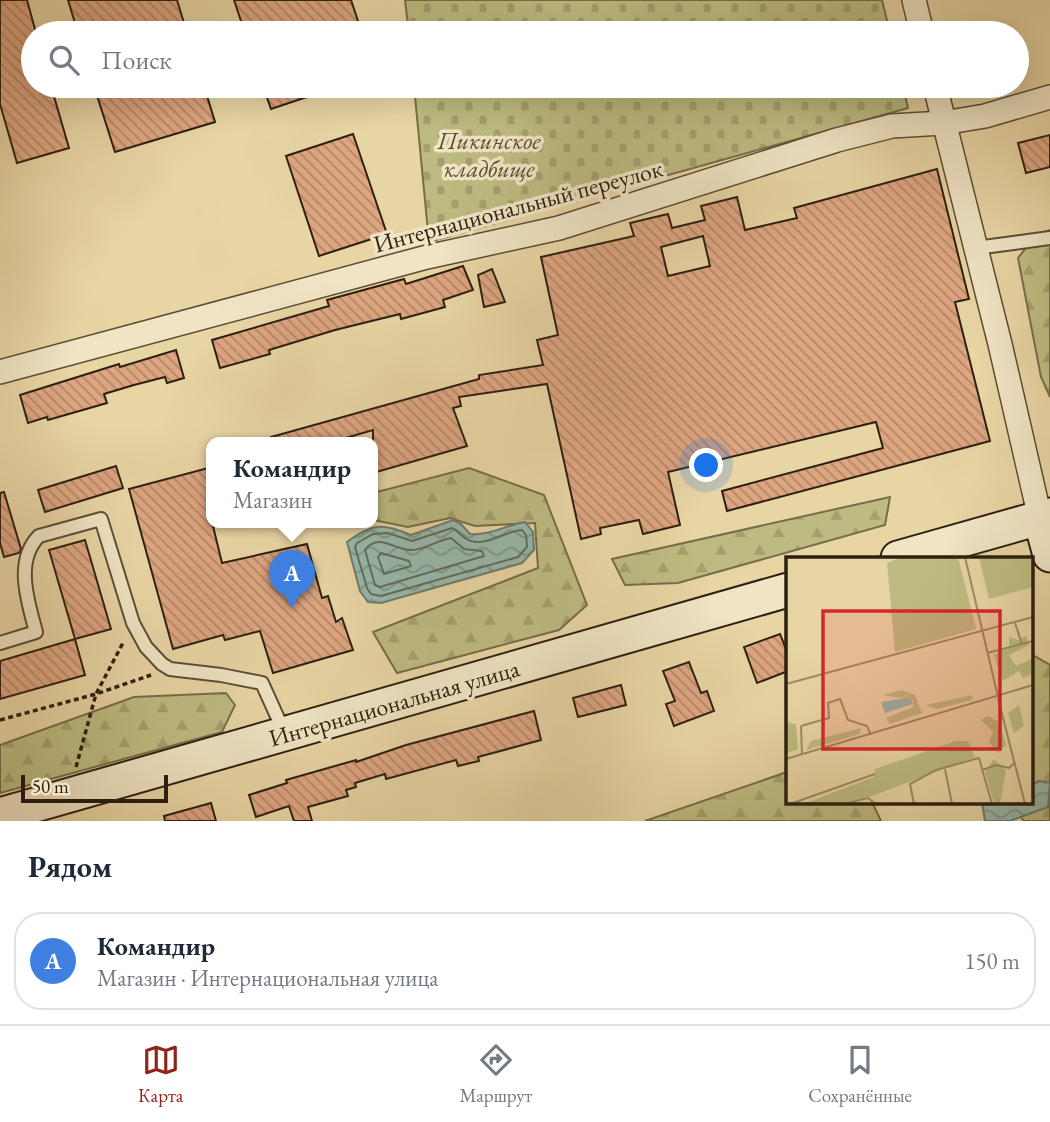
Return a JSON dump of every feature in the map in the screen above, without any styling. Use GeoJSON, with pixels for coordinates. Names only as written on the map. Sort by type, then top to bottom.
{"type":"FeatureCollection","features":[{"type":"Feature","properties":{"kind":"main road"},"geometry":{"type":"LineString","coordinates":[[902,557],[1045,516],[1050,555]]}},
{"type":"Feature","properties":{"kind":"main road","name":"Интернациональная улица"},"geometry":{"type":"LineString","coordinates":[[0,815],[786,591]]}},
{"type":"Feature","properties":{"kind":"street"},"geometry":{"type":"LineString","coordinates":[[914,0],[919,21]]}},
{"type":"Feature","properties":{"kind":"street","name":"Интернациональный переулок"},"geometry":{"type":"LineString","coordinates":[[0,372],[427,257],[559,228],[837,140],[892,127],[985,116],[1050,97]]}},
{"type":"Feature","properties":{"kind":"street"},"geometry":{"type":"LineString","coordinates":[[938,98],[1045,516]]}},
{"type":"Feature","properties":{"kind":"lane"},"geometry":{"type":"LineString","coordinates":[[976,248],[1050,238]]}},
{"type":"Feature","properties":{"kind":"lane"},"geometry":{"type":"LineString","coordinates":[[0,643],[36,632],[24,584],[32,543],[39,536],[101,519],[133,623],[146,647],[170,669],[262,683],[285,734]]}},
{"type":"Feature","properties":{"kind":"path"},"geometry":{"type":"LineString","coordinates":[[68,796],[96,694],[133,623]]}},
{"type":"Feature","properties":{"kind":"path"},"geometry":{"type":"LineString","coordinates":[[0,720],[96,694],[170,669]]}},
{"type":"Feature","properties":{"kind":"green space"},"geometry":{"type":"Polygon","coordinates":[[[405,0],[882,0],[887,21],[408,21],[405,0]]]}},
{"type":"Feature","properties":{"kind":"green space","name":"Пикинское кладбище"},"geometry":{"type":"Polygon","coordinates":[[[415,98],[906,98],[908,108],[429,242],[415,98]]]}},
{"type":"Feature","properties":{"kind":"green space"},"geometry":{"type":"Polygon","coordinates":[[[1050,230],[1050,397],[1041,377],[1018,258],[1036,235],[1050,230]]]}},
{"type":"Feature","properties":{"kind":"green space"},"geometry":{"type":"Polygon","coordinates":[[[469,468],[544,495],[587,605],[559,630],[397,673],[373,632],[538,568],[535,523],[475,526],[450,518],[408,527],[378,521],[378,492],[469,468]]]}},
{"type":"Feature","properties":{"kind":"green space"},"geometry":{"type":"Polygon","coordinates":[[[890,497],[885,525],[678,583],[625,585],[612,559],[890,497]]]}},
{"type":"Feature","properties":{"kind":"green space"},"geometry":{"type":"Polygon","coordinates":[[[1032,655],[1050,665],[1050,821],[1024,821],[1011,804],[1032,804],[1032,655]]]}},
{"type":"Feature","properties":{"kind":"green space"},"geometry":{"type":"Polygon","coordinates":[[[226,693],[235,705],[222,732],[0,793],[0,745],[134,697],[226,693]]]}},
{"type":"Feature","properties":{"kind":"green space"},"geometry":{"type":"Polygon","coordinates":[[[786,772],[786,804],[873,804],[881,821],[645,821],[786,772]]]}},
{"type":"Feature","properties":{"kind":"water"},"geometry":{"type":"Polygon","coordinates":[[[453,520],[470,534],[525,522],[533,532],[534,550],[522,563],[381,603],[368,602],[360,591],[347,542],[364,531],[378,527],[393,528],[411,535],[453,520]]]}},
{"type":"Feature","properties":{"kind":"water"},"geometry":{"type":"Polygon","coordinates":[[[1039,781],[1050,783],[1048,807],[1010,821],[985,821],[982,804],[1032,804],[1032,784],[1039,781]]]}},
{"type":"Feature","properties":{"kind":"building"},"geometry":{"type":"Polygon","coordinates":[[[0,0],[27,0],[33,21],[21,21],[21,98],[54,98],[69,148],[17,163],[0,104],[0,0]]]}},
{"type":"Feature","properties":{"kind":"building"},"geometry":{"type":"Polygon","coordinates":[[[68,0],[177,0],[183,21],[74,21],[68,0]]]}},
{"type":"Feature","properties":{"kind":"building"},"geometry":{"type":"Polygon","coordinates":[[[234,0],[351,0],[358,21],[241,21],[234,0]]]}},
{"type":"Feature","properties":{"kind":"building"},"geometry":{"type":"Polygon","coordinates":[[[98,98],[208,98],[215,122],[115,152],[98,98]]]}},
{"type":"Feature","properties":{"kind":"building"},"geometry":{"type":"Polygon","coordinates":[[[267,98],[304,98],[271,109],[267,98]]]}},
{"type":"Feature","properties":{"kind":"building"},"geometry":{"type":"Polygon","coordinates":[[[353,134],[387,234],[319,256],[286,156],[353,134]]]}},
{"type":"Feature","properties":{"kind":"building"},"geometry":{"type":"Polygon","coordinates":[[[1050,135],[1050,167],[1026,173],[1018,143],[1050,135]]]}},
{"type":"Feature","properties":{"kind":"building"},"geometry":{"type":"Polygon","coordinates":[[[937,169],[969,299],[955,302],[990,441],[727,511],[722,491],[883,448],[876,422],[668,472],[680,525],[643,534],[639,520],[600,528],[601,534],[581,539],[547,384],[459,397],[461,406],[453,408],[467,446],[378,472],[378,437],[373,437],[373,430],[349,437],[271,437],[479,379],[479,375],[543,365],[537,340],[558,335],[541,257],[634,236],[630,223],[668,214],[672,228],[705,220],[701,206],[737,197],[745,230],[797,218],[794,208],[937,169]],[[703,236],[661,247],[668,276],[710,266],[703,236]]]}},
{"type":"Feature","properties":{"kind":"building"},"geometry":{"type":"Polygon","coordinates":[[[463,266],[473,290],[443,300],[445,307],[401,319],[400,314],[335,330],[269,350],[270,354],[220,368],[212,340],[329,306],[327,300],[404,279],[406,284],[463,266]]]}},
{"type":"Feature","properties":{"kind":"building"},"geometry":{"type":"Polygon","coordinates":[[[492,269],[505,302],[484,307],[478,275],[492,269]]]}},
{"type":"Feature","properties":{"kind":"building"},"geometry":{"type":"Polygon","coordinates":[[[176,350],[184,378],[167,383],[165,377],[134,385],[104,394],[107,403],[28,423],[20,395],[119,364],[120,367],[176,350]]]}},
{"type":"Feature","properties":{"kind":"building"},"geometry":{"type":"Polygon","coordinates":[[[116,466],[123,488],[45,512],[38,490],[116,466]]]}},
{"type":"Feature","properties":{"kind":"building"},"geometry":{"type":"Polygon","coordinates":[[[206,469],[206,528],[213,528],[222,563],[307,544],[322,598],[328,596],[336,622],[342,618],[353,650],[273,673],[260,631],[225,640],[223,635],[173,649],[129,489],[206,469]]]}},
{"type":"Feature","properties":{"kind":"building"},"geometry":{"type":"Polygon","coordinates":[[[4,492],[21,549],[19,553],[4,557],[0,543],[0,493],[4,492]]]}},
{"type":"Feature","properties":{"kind":"building"},"geometry":{"type":"Polygon","coordinates":[[[85,540],[111,629],[75,639],[49,550],[85,540]]]}},
{"type":"Feature","properties":{"kind":"building"},"geometry":{"type":"Polygon","coordinates":[[[780,634],[786,649],[786,672],[757,683],[744,647],[780,634]]]}},
{"type":"Feature","properties":{"kind":"building"},"geometry":{"type":"Polygon","coordinates":[[[75,639],[85,675],[0,699],[0,661],[75,639]]]}},
{"type":"Feature","properties":{"kind":"building"},"geometry":{"type":"Polygon","coordinates":[[[689,662],[701,693],[707,691],[714,711],[674,726],[666,704],[675,701],[663,671],[689,662]]]}},
{"type":"Feature","properties":{"kind":"building"},"geometry":{"type":"Polygon","coordinates":[[[621,685],[626,705],[578,717],[573,698],[621,685]]]}},
{"type":"Feature","properties":{"kind":"building"},"geometry":{"type":"Polygon","coordinates":[[[534,711],[541,740],[478,757],[479,761],[458,766],[456,760],[386,779],[385,774],[355,783],[356,787],[346,790],[348,796],[308,807],[312,821],[294,821],[289,806],[256,817],[249,795],[287,783],[286,780],[534,711]]]}},
{"type":"Feature","properties":{"kind":"building"},"geometry":{"type":"Polygon","coordinates":[[[211,803],[216,821],[165,821],[164,816],[211,803]]]}},
{"type":"Feature","properties":{"kind":"place","name":"Командир"},"geometry":{"type":"Point","coordinates":[292,608]}}]}
